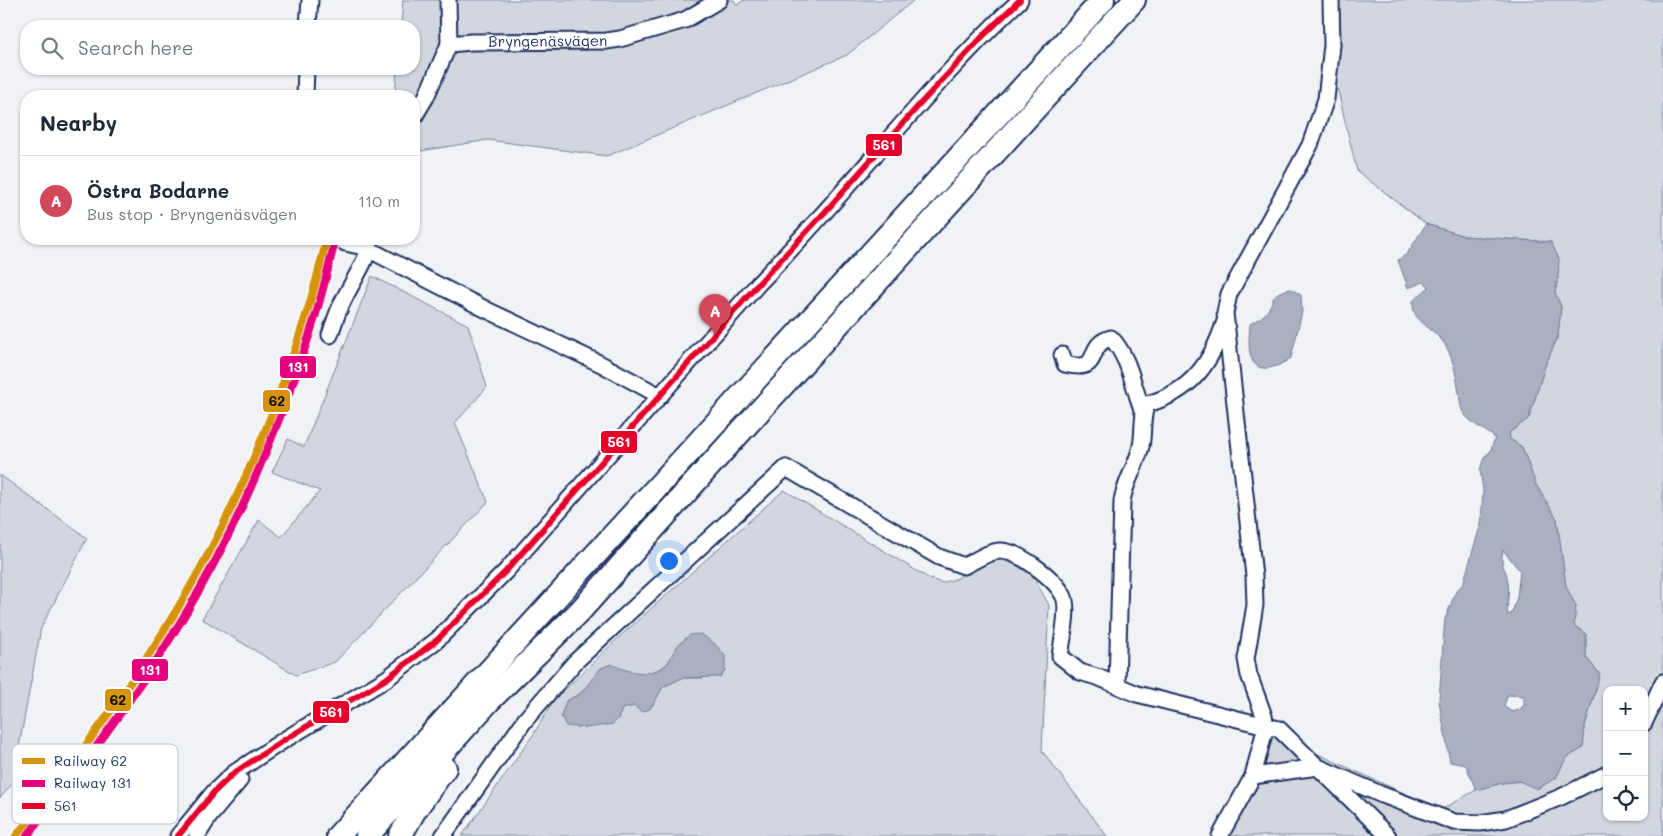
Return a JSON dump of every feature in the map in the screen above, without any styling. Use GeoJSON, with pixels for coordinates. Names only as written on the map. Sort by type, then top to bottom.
{"type":"FeatureCollection","features":[{"type":"Feature","properties":{"kind":"highway"},"geometry":{"type":"LineString","coordinates":[[338,836],[1103,0]]}},
{"type":"Feature","properties":{"kind":"highway"},"geometry":{"type":"LineString","coordinates":[[367,836],[489,701],[580,611],[1134,0]]}},
{"type":"Feature","properties":{"kind":"highway"},"geometry":{"type":"LineString","coordinates":[[400,836],[440,773],[474,733],[489,701]]}},
{"type":"Feature","properties":{"kind":"street"},"geometry":{"type":"LineString","coordinates":[[308,20],[310,0]]}},
{"type":"Feature","properties":{"kind":"street"},"geometry":{"type":"LineString","coordinates":[[420,107],[449,44],[448,0]]}},
{"type":"Feature","properties":{"kind":"street","name":"Bryngenäsvägen"},"geometry":{"type":"LineString","coordinates":[[449,44],[471,42],[606,41],[620,39],[685,20],[719,0]]}},
{"type":"Feature","properties":{"kind":"street"},"geometry":{"type":"LineString","coordinates":[[178,836],[214,792],[247,763],[386,679],[437,640],[506,571],[759,283],[798,243],[941,80],[1020,0]]}},
{"type":"Feature","properties":{"kind":"street"},"geometry":{"type":"LineString","coordinates":[[1220,836],[1253,776],[1266,726],[1246,660],[1255,605],[1254,576],[1226,317],[1229,294],[1310,145],[1326,99],[1332,45],[1331,0]]}},
{"type":"Feature","properties":{"kind":"street"},"geometry":{"type":"LineString","coordinates":[[306,75],[306,90]]}},
{"type":"Feature","properties":{"kind":"street"},"geometry":{"type":"LineString","coordinates":[[330,335],[344,299],[365,262],[370,245]]}},
{"type":"Feature","properties":{"kind":"street"},"geometry":{"type":"LineString","coordinates":[[372,245],[487,310],[602,364],[660,396]]}},
{"type":"Feature","properties":{"kind":"street"},"geometry":{"type":"LineString","coordinates":[[1117,685],[1122,501],[1124,488],[1141,447],[1143,412],[1147,404],[1172,395],[1201,372],[1213,350],[1226,317]]}},
{"type":"Feature","properties":{"kind":"street"},"geometry":{"type":"LineString","coordinates":[[1062,355],[1065,364],[1077,367],[1087,366],[1093,359],[1095,347],[1102,340],[1111,338],[1120,347],[1129,366],[1135,392],[1143,412]]}},
{"type":"Feature","properties":{"kind":"street"},"geometry":{"type":"LineString","coordinates":[[442,836],[525,720],[575,662],[786,468],[939,557],[964,566],[1000,550],[1014,554],[1042,570],[1064,596],[1066,622],[1060,656],[1080,672],[1100,678],[1137,694],[1280,729],[1388,836]]}},
{"type":"Feature","properties":{"kind":"street"},"geometry":{"type":"LineString","coordinates":[[1648,714],[1663,682]]}},
{"type":"Feature","properties":{"kind":"street"},"geometry":{"type":"LineString","coordinates":[[197,836],[232,788],[253,767],[256,759]]}},
{"type":"Feature","properties":{"kind":"street"},"geometry":{"type":"LineString","coordinates":[[1253,776],[1318,767],[1380,794],[1454,822],[1480,823],[1506,819],[1560,797],[1603,776]]}},
{"type":"Feature","properties":{"kind":"shaded area"},"geometry":{"type":"Polygon","coordinates":[[[403,0],[734,0],[737,5],[744,0],[914,0],[847,55],[607,156],[488,140],[420,151],[420,90],[395,90],[397,75],[420,75],[420,20],[401,20],[403,0]]]}},
{"type":"Feature","properties":{"kind":"shaded area"},"geometry":{"type":"Polygon","coordinates":[[[1333,0],[1663,0],[1663,836],[1226,836],[1236,816],[1260,783],[1272,733],[1441,810],[1476,790],[1502,783],[1556,778],[1566,758],[1583,748],[1585,726],[1597,686],[1586,657],[1586,634],[1573,626],[1576,606],[1566,587],[1557,519],[1536,485],[1522,447],[1509,439],[1509,433],[1529,418],[1545,366],[1558,336],[1561,307],[1555,292],[1558,278],[1551,242],[1464,236],[1426,224],[1357,171],[1330,58],[1333,0]]]}},
{"type":"Feature","properties":{"kind":"shaded area"},"geometry":{"type":"Polygon","coordinates":[[[372,276],[468,325],[487,387],[455,423],[488,502],[335,662],[296,675],[202,619],[259,520],[281,537],[320,491],[272,472],[288,439],[304,447],[372,276]]]}},
{"type":"Feature","properties":{"kind":"shaded area"},"geometry":{"type":"Polygon","coordinates":[[[0,475],[87,538],[41,628],[19,744],[12,744],[12,784],[0,798],[0,475]]]}},
{"type":"Feature","properties":{"kind":"shaded area"},"geometry":{"type":"Polygon","coordinates":[[[784,490],[930,579],[942,583],[958,578],[965,571],[991,560],[1006,558],[1018,561],[1032,575],[1049,605],[1042,751],[1107,836],[462,836],[533,735],[554,700],[617,639],[784,490]],[[677,647],[669,661],[662,668],[634,673],[623,671],[566,701],[618,719],[622,709],[634,705],[650,709],[663,687],[682,678],[703,678],[677,647]]]}},
{"type":"Feature","properties":{"kind":"water"},"geometry":{"type":"Polygon","coordinates":[[[1426,224],[1464,236],[1551,242],[1559,259],[1555,292],[1561,307],[1558,336],[1545,366],[1529,418],[1509,433],[1510,439],[1522,447],[1536,485],[1557,519],[1566,587],[1576,606],[1574,625],[1586,634],[1586,657],[1600,674],[1585,726],[1583,748],[1566,758],[1556,778],[1537,789],[1519,781],[1502,783],[1476,790],[1466,765],[1450,762],[1439,701],[1445,619],[1456,591],[1463,584],[1481,523],[1483,490],[1480,470],[1484,457],[1490,452],[1495,438],[1474,423],[1463,412],[1455,372],[1448,351],[1437,334],[1422,323],[1415,314],[1413,301],[1429,287],[1424,282],[1408,288],[1398,260],[1407,254],[1426,224]],[[1503,550],[1502,560],[1508,586],[1508,615],[1512,613],[1517,597],[1520,571],[1503,550]],[[1508,695],[1504,705],[1507,709],[1513,712],[1524,705],[1524,696],[1508,695]]]}},
{"type":"Feature","properties":{"kind":"water"},"geometry":{"type":"Polygon","coordinates":[[[1291,289],[1301,295],[1302,312],[1291,358],[1273,367],[1264,368],[1257,366],[1250,354],[1250,324],[1264,315],[1275,295],[1291,289]]]}},
{"type":"Feature","properties":{"kind":"water"},"geometry":{"type":"Polygon","coordinates":[[[701,634],[715,644],[725,656],[725,670],[720,677],[682,678],[663,687],[650,709],[642,712],[634,706],[622,709],[618,719],[613,724],[586,728],[566,726],[561,716],[566,701],[580,694],[601,668],[611,664],[631,671],[646,673],[660,669],[666,665],[677,646],[686,638],[690,635],[701,634]]]}},
{"type":"Feature","properties":{"kind":"rail line","name":"62"},"geometry":{"type":"LineString","coordinates":[[87,744],[135,675],[188,591],[234,502],[255,456],[291,361],[310,303],[325,245]]}},
{"type":"Feature","properties":{"kind":"rail line","name":"131"},"geometry":{"type":"LineString","coordinates":[[98,744],[146,677],[198,593],[243,505],[291,387],[316,314],[334,245]]}},
{"type":"Feature","properties":{"kind":"rail line","name":"62"},"geometry":{"type":"LineString","coordinates":[[16,836],[26,824]]}},
{"type":"Feature","properties":{"kind":"rail line","name":"131"},"geometry":{"type":"LineString","coordinates":[[27,836],[37,824]]}},
{"type":"Feature","properties":{"kind":"transit line","name":"561"},"geometry":{"type":"LineString","coordinates":[[178,836],[214,792],[234,773],[284,740],[386,679],[437,640],[506,571],[759,283],[825,212],[920,104],[985,34],[1020,0]]}},
{"type":"Feature","properties":{"kind":"place","name":"Östra Bodarne"},"geometry":{"type":"Point","coordinates":[715,335]}}]}
